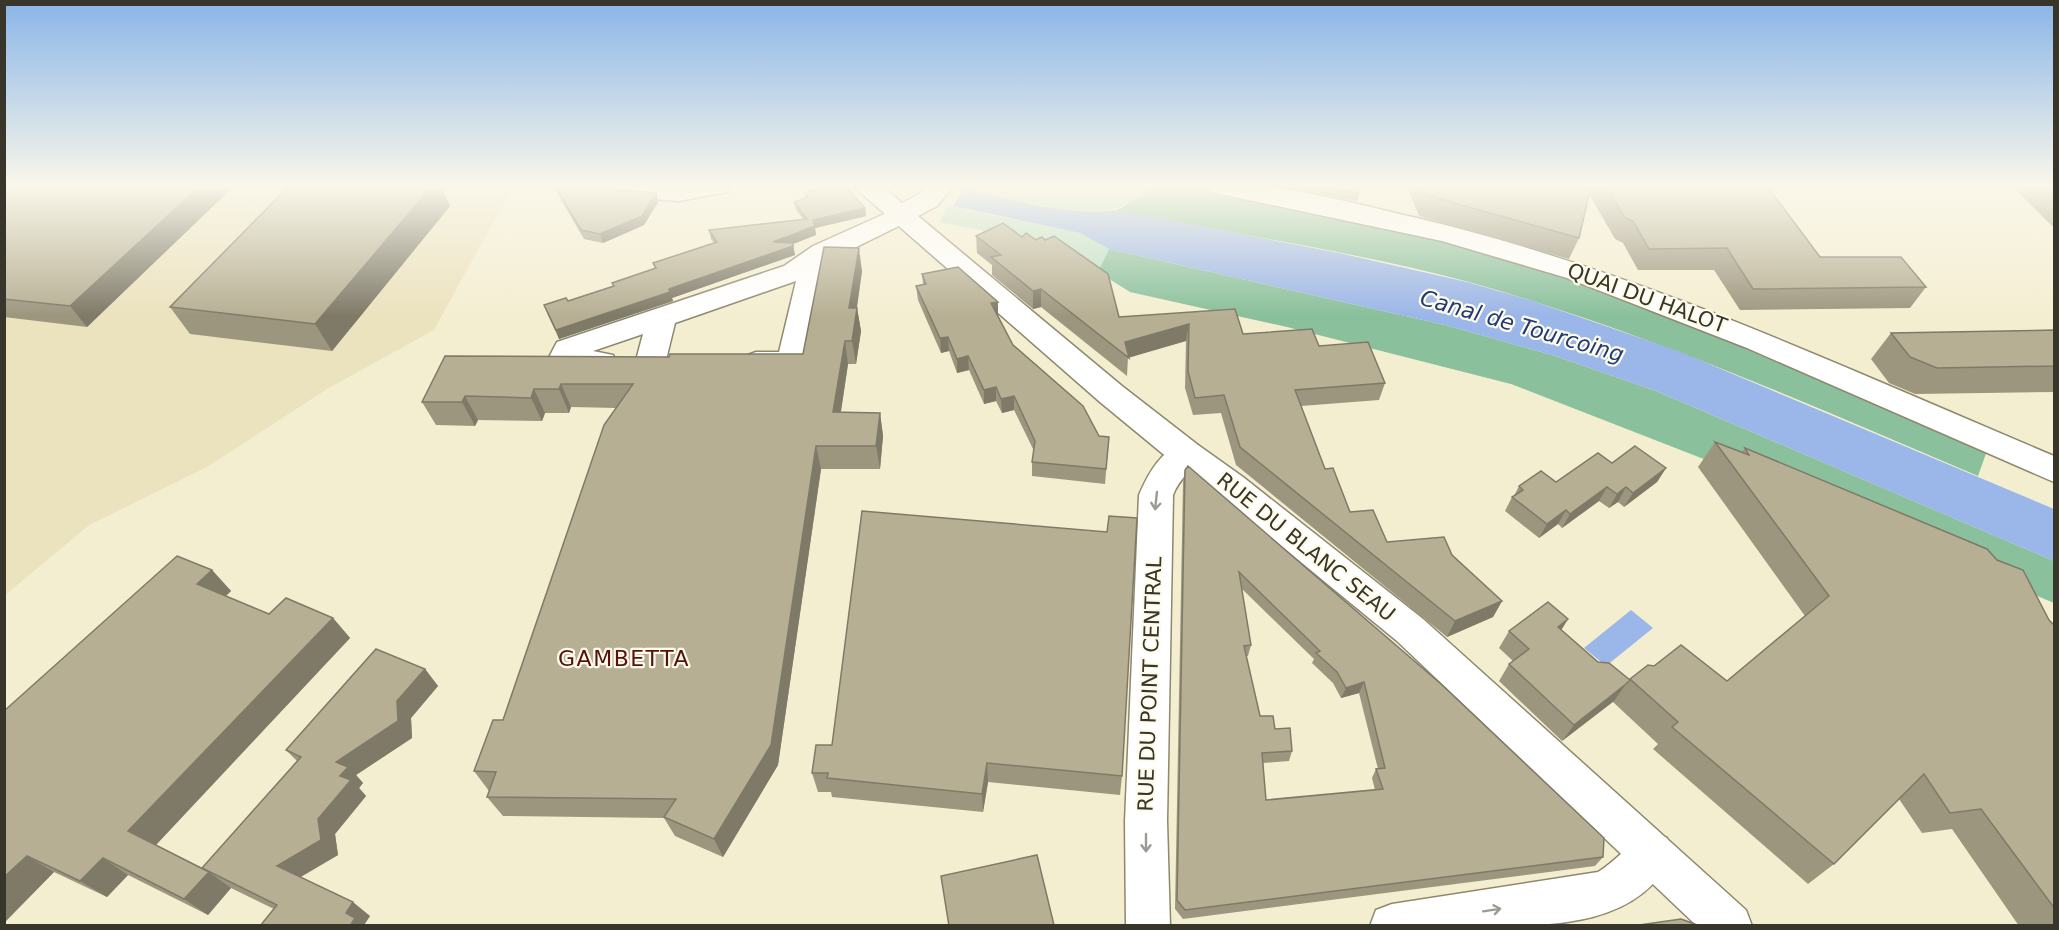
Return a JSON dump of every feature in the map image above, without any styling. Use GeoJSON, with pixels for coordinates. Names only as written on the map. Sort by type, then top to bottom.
{"type":"FeatureCollection","features":[{"type":"Feature","properties":{"kind":"street"},"geometry":{"type":"LineString","coordinates":[[662,318],[662,364],[562,361],[568,349],[794,272],[823,252],[870,229]]}},
{"type":"Feature","properties":{"kind":"street","name":"RUE DU BLANC SEAU"},"geometry":{"type":"LineString","coordinates":[[920,229],[1102,386],[1410,630],[1730,926]]}},
{"type":"Feature","properties":{"kind":"street","name":"QUAI DU HALOT"},"geometry":{"type":"LineString","coordinates":[[1429,229],[1577,272],[1735,331],[2055,470]]}},
{"type":"Feature","properties":{"kind":"street"},"geometry":{"type":"LineString","coordinates":[[733,363],[792,363],[815,258]]}},
{"type":"Feature","properties":{"kind":"street","name":"RUE DU POINT CENTRAL"},"geometry":{"type":"LineString","coordinates":[[1148,926],[1146,821],[1156,495],[1161,479],[1169,467],[1186,454]]}},
{"type":"Feature","properties":{"kind":"street"},"geometry":{"type":"LineString","coordinates":[[1392,926],[1595,895],[1611,890],[1626,881],[1652,853]]}},
{"type":"Feature","properties":{"kind":"shaded area"},"geometry":{"type":"Polygon","coordinates":[[[5,229],[489,229],[434,330],[327,389],[207,467],[89,525],[5,595],[5,229]]]}},
{"type":"Feature","properties":{"kind":"green space"},"geometry":{"type":"Polygon","coordinates":[[[977,229],[1062,229],[1080,233],[1109,249],[1098,272],[1051,244],[977,229]]]}},
{"type":"Feature","properties":{"kind":"green space"},"geometry":{"type":"Polygon","coordinates":[[[1217,229],[1405,229],[1585,279],[1989,445],[1978,476],[1727,371],[1599,323],[1469,282],[1338,252],[1217,229]]]}},
{"type":"Feature","properties":{"kind":"green space"},"geometry":{"type":"Polygon","coordinates":[[[1109,249],[1445,325],[1555,356],[1656,391],[2054,561],[2054,603],[1845,514],[1511,384],[1287,327],[1130,292],[1098,272],[1109,249]]]}},
{"type":"Feature","properties":{"kind":"water","name":"Canal de Tourcoing"},"geometry":{"type":"Polygon","coordinates":[[[1063,229],[1217,229],[1339,253],[1467,282],[1533,301],[1678,351],[2054,509],[2054,561],[1656,391],[1555,356],[1445,325],[1109,249],[1080,233],[1063,229]]]}},
{"type":"Feature","properties":{"kind":"water"},"geometry":{"type":"Polygon","coordinates":[[[1631,610],[1653,628],[1606,666],[1584,648],[1631,610]]]}},
{"type":"Feature","properties":{"kind":"building"},"geometry":{"type":"Polygon","coordinates":[[[4,229],[153,229],[70,306],[4,299],[4,229]]]}},
{"type":"Feature","properties":{"kind":"building"},"geometry":{"type":"Polygon","coordinates":[[[246,229],[395,229],[315,324],[170,307],[246,229]]]}},
{"type":"Feature","properties":{"kind":"building"},"geometry":{"type":"Polygon","coordinates":[[[581,229],[611,229],[600,234],[581,229]]]}},
{"type":"Feature","properties":{"kind":"building"},"geometry":{"type":"Polygon","coordinates":[[[806,229],[773,242],[793,243],[793,246],[669,289],[670,292],[556,330],[544,305],[566,298],[568,301],[614,286],[612,283],[656,268],[653,263],[717,242],[709,230],[806,229]]]}},
{"type":"Feature","properties":{"kind":"building"},"geometry":{"type":"Polygon","coordinates":[[[990,229],[1012,229],[1022,237],[1026,233],[1036,240],[1042,237],[1045,240],[1054,236],[1108,274],[1119,317],[1235,309],[1243,334],[1312,329],[1319,346],[1368,342],[1385,383],[1295,390],[1325,469],[1333,468],[1350,512],[1373,510],[1387,542],[1444,537],[1452,555],[1502,601],[1455,621],[1240,447],[1224,395],[1195,398],[1188,371],[1189,324],[1125,342],[1129,358],[1041,289],[1033,291],[991,257],[1001,255],[976,236],[990,229]]]}},
{"type":"Feature","properties":{"kind":"building"},"geometry":{"type":"Polygon","coordinates":[[[1548,229],[1581,229],[1579,238],[1548,229]]]}},
{"type":"Feature","properties":{"kind":"building"},"geometry":{"type":"Polygon","coordinates":[[[1638,229],[1799,229],[1820,257],[1901,257],[1926,287],[1753,289],[1727,248],[1649,249],[1638,229]]]}},
{"type":"Feature","properties":{"kind":"building"},"geometry":{"type":"Polygon","coordinates":[[[824,247],[859,248],[849,308],[857,308],[852,341],[845,341],[833,412],[880,413],[876,446],[816,446],[771,745],[714,839],[664,817],[676,799],[487,797],[496,772],[474,771],[493,720],[503,720],[604,425],[633,384],[561,384],[559,389],[534,389],[531,398],[465,396],[462,402],[422,402],[445,356],[669,357],[670,354],[803,354],[824,247]]]}},
{"type":"Feature","properties":{"kind":"building"},"geometry":{"type":"Polygon","coordinates":[[[958,267],[998,302],[991,303],[1013,345],[1083,406],[1099,436],[1109,437],[1106,469],[1032,462],[1035,441],[1014,396],[1001,399],[996,387],[984,390],[968,356],[957,359],[948,337],[940,338],[916,286],[926,284],[922,274],[958,267]]]}},
{"type":"Feature","properties":{"kind":"building"},"geometry":{"type":"Polygon","coordinates":[[[2055,330],[2055,366],[1937,368],[1910,357],[1891,333],[2055,330]]]}},
{"type":"Feature","properties":{"kind":"building"},"geometry":{"type":"Polygon","coordinates":[[[1715,442],[1749,455],[1745,448],[1987,549],[1997,560],[2023,570],[2049,620],[2055,626],[2055,909],[1981,809],[1950,813],[1924,774],[1834,864],[1672,727],[1678,722],[1630,679],[1648,665],[1654,666],[1681,645],[1727,681],[1829,596],[1715,442]]]}},
{"type":"Feature","properties":{"kind":"building"},"geometry":{"type":"Polygon","coordinates":[[[1635,446],[1666,468],[1633,493],[1626,487],[1617,494],[1607,487],[1570,514],[1566,510],[1547,524],[1512,497],[1523,490],[1519,486],[1541,471],[1556,482],[1598,453],[1612,463],[1635,446]]]}},
{"type":"Feature","properties":{"kind":"building"},"geometry":{"type":"Polygon","coordinates":[[[1188,466],[1441,684],[1604,838],[1603,857],[1185,910],[1177,900],[1185,470],[1188,466]],[[1239,572],[1251,645],[1244,646],[1260,716],[1273,716],[1275,729],[1290,728],[1292,751],[1262,753],[1266,800],[1383,789],[1376,769],[1385,768],[1364,682],[1346,688],[1337,672],[1316,653],[1320,651],[1239,572]]]}},
{"type":"Feature","properties":{"kind":"building"},"geometry":{"type":"Polygon","coordinates":[[[862,511],[1107,532],[1109,516],[1137,518],[1122,776],[987,763],[982,794],[827,778],[828,773],[812,773],[816,745],[832,745],[862,511]]]}},
{"type":"Feature","properties":{"kind":"building"},"geometry":{"type":"Polygon","coordinates":[[[177,556],[212,570],[197,584],[269,614],[286,598],[333,618],[128,831],[209,872],[184,899],[103,858],[80,881],[27,856],[4,877],[4,711],[177,556]]]}},
{"type":"Feature","properties":{"kind":"building"},"geometry":{"type":"Polygon","coordinates":[[[1548,602],[1568,619],[1558,627],[1598,662],[1609,663],[1630,680],[1574,725],[1509,664],[1529,649],[1509,631],[1548,602]]]}},
{"type":"Feature","properties":{"kind":"building"},"geometry":{"type":"Polygon","coordinates":[[[376,649],[425,669],[397,701],[398,721],[336,762],[348,767],[340,776],[351,780],[318,819],[321,840],[277,866],[353,902],[346,913],[355,918],[350,926],[260,926],[277,905],[202,868],[301,757],[286,750],[376,649]]]}},
{"type":"Feature","properties":{"kind":"building"},"geometry":{"type":"Polygon","coordinates":[[[1037,855],[1054,925],[949,926],[941,876],[1037,855]]]}},
{"type":"Feature","properties":{"kind":"building"},"geometry":{"type":"Polygon","coordinates":[[[1681,919],[1700,926],[1632,926],[1681,919]]]}},
{"type":"Feature","properties":{"kind":"district","name":"GAMBETTA"},"geometry":{"type":"Point","coordinates":[624,658]}}]}
